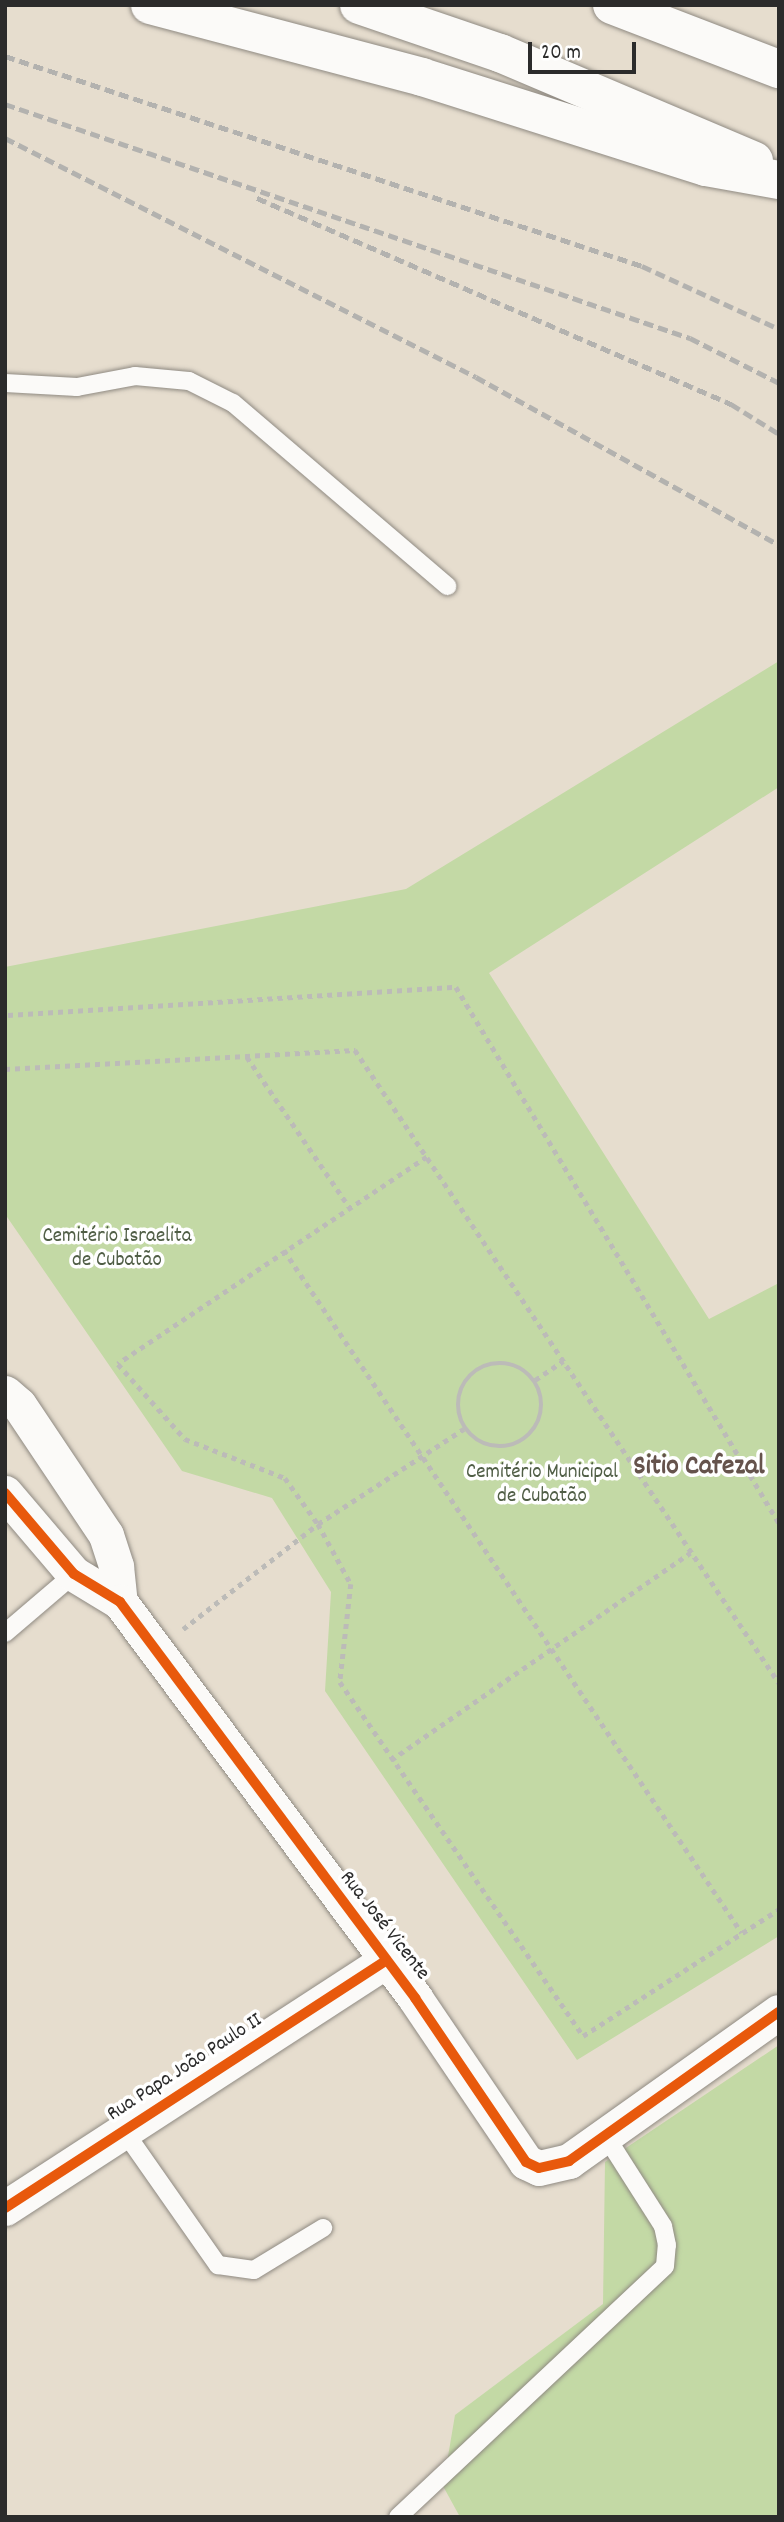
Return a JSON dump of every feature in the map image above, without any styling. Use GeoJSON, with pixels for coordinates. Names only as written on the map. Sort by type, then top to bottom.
{"type":"FeatureCollection","features":[{"type":"Feature","properties":{"kind":"highway"},"geometry":{"type":"LineString","coordinates":[[150,5],[422,77],[706,167],[779,180]]}},
{"type":"Feature","properties":{"kind":"highway"},"geometry":{"type":"LineString","coordinates":[[359,5],[500,53],[779,172]]}},
{"type":"Feature","properties":{"kind":"highway"},"geometry":{"type":"LineString","coordinates":[[612,5],[779,69]]}},
{"type":"Feature","properties":{"kind":"highway"},"geometry":{"type":"LineString","coordinates":[[677,5],[779,60]]}},
{"type":"Feature","properties":{"kind":"street","name":"Rua José Vicente"},"geometry":{"type":"LineString","coordinates":[[5,1393],[19,1405],[106,1535],[116,1566],[120,1602]]}},
{"type":"Feature","properties":{"kind":"street","name":"Rua José Vicente"},"geometry":{"type":"LineString","coordinates":[[5,1493],[74,1574],[120,1602],[153,1652],[386,1961],[526,2162],[555,2167],[605,2135],[779,2012]]}},
{"type":"Feature","properties":{"kind":"street","name":"Rua Papa João Paulo II"},"geometry":{"type":"LineString","coordinates":[[5,2208],[386,1961]]}},
{"type":"Feature","properties":{"kind":"lane"},"geometry":{"type":"LineString","coordinates":[[5,383],[77,387],[135,376],[189,381],[233,403],[447,586]]}},
{"type":"Feature","properties":{"kind":"lane"},"geometry":{"type":"LineString","coordinates":[[5,1633],[74,1574]]}},
{"type":"Feature","properties":{"kind":"lane"},"geometry":{"type":"LineString","coordinates":[[124,2131],[218,2265],[254,2270],[323,2228]]}},
{"type":"Feature","properties":{"kind":"lane"},"geometry":{"type":"LineString","coordinates":[[398,2517],[665,2266],[667,2245],[663,2227],[605,2135]]}},
{"type":"Feature","properties":{"kind":"path"},"geometry":{"type":"LineString","coordinates":[[8,1015],[456,987],[779,1522]]}},
{"type":"Feature","properties":{"kind":"path"},"geometry":{"type":"LineString","coordinates":[[5,1069],[355,1050],[779,1684]]}},
{"type":"Feature","properties":{"kind":"path"},"geometry":{"type":"LineString","coordinates":[[247,1057],[349,1208]]}},
{"type":"Feature","properties":{"kind":"path"},"geometry":{"type":"LineString","coordinates":[[427,1157],[284,1250],[118,1364],[185,1439],[285,1478],[318,1524],[351,1584],[340,1682],[390,1760],[583,2036],[779,1909]]}},
{"type":"Feature","properties":{"kind":"path"},"geometry":{"type":"LineString","coordinates":[[284,1250],[742,1933]]}},
{"type":"Feature","properties":{"kind":"path"},"geometry":{"type":"LineString","coordinates":[[534,1380],[563,1361]]}},
{"type":"Feature","properties":{"kind":"path"},"geometry":{"type":"LineString","coordinates":[[503,1363],[524,1370],[534,1380],[542,1406],[540,1419],[524,1440],[499,1448],[473,1439],[464,1429],[458,1401],[470,1374],[481,1366],[503,1363]]}},
{"type":"Feature","properties":{"kind":"path"},"geometry":{"type":"LineString","coordinates":[[153,1652],[318,1524],[464,1429]]}},
{"type":"Feature","properties":{"kind":"path"},"geometry":{"type":"LineString","coordinates":[[390,1760],[550,1647],[690,1553]]}},
{"type":"Feature","properties":{"kind":"green space","name":"Cemitério Municipal de Cubatão"},"geometry":{"type":"Polygon","coordinates":[[[779,661],[779,787],[489,973],[709,1319],[777,1284],[779,1287],[779,1936],[577,2060],[325,1691],[331,1592],[272,1498],[182,1471],[5,1214],[5,967],[406,889],[779,661]]]}},
{"type":"Feature","properties":{"kind":"green space"},"geometry":{"type":"Polygon","coordinates":[[[779,2045],[779,2517],[460,2517],[443,2486],[455,2415],[603,2304],[605,2162],[779,2045]]]}},
{"type":"Feature","properties":{"kind":"railway"},"geometry":{"type":"LineString","coordinates":[[5,56],[642,266],[779,329]]}},
{"type":"Feature","properties":{"kind":"railway"},"geometry":{"type":"LineString","coordinates":[[5,104],[690,338],[779,383]]}},
{"type":"Feature","properties":{"kind":"railway"},"geometry":{"type":"LineString","coordinates":[[5,138],[476,377],[779,545]]}},
{"type":"Feature","properties":{"kind":"railway"},"geometry":{"type":"LineString","coordinates":[[257,198],[731,404],[779,434]]}},
{"type":"Feature","properties":{"kind":"cycle path"},"geometry":{"type":"LineString","coordinates":[[5,1493],[74,1574],[120,1602],[415,1998],[526,2162],[539,2168],[569,2161],[779,2012]]}},
{"type":"Feature","properties":{"kind":"cycle path"},"geometry":{"type":"LineString","coordinates":[[5,2208],[385,1961]]}},
{"type":"Feature","properties":{"kind":"district","name":"Sitio Cafezal"},"geometry":{"type":"Point","coordinates":[699,1468]}},
{"type":"Feature","properties":{"kind":"park label","name":"Cemitério Israelita de Cubatão"},"geometry":{"type":"Point","coordinates":[117,1249]}}]}
